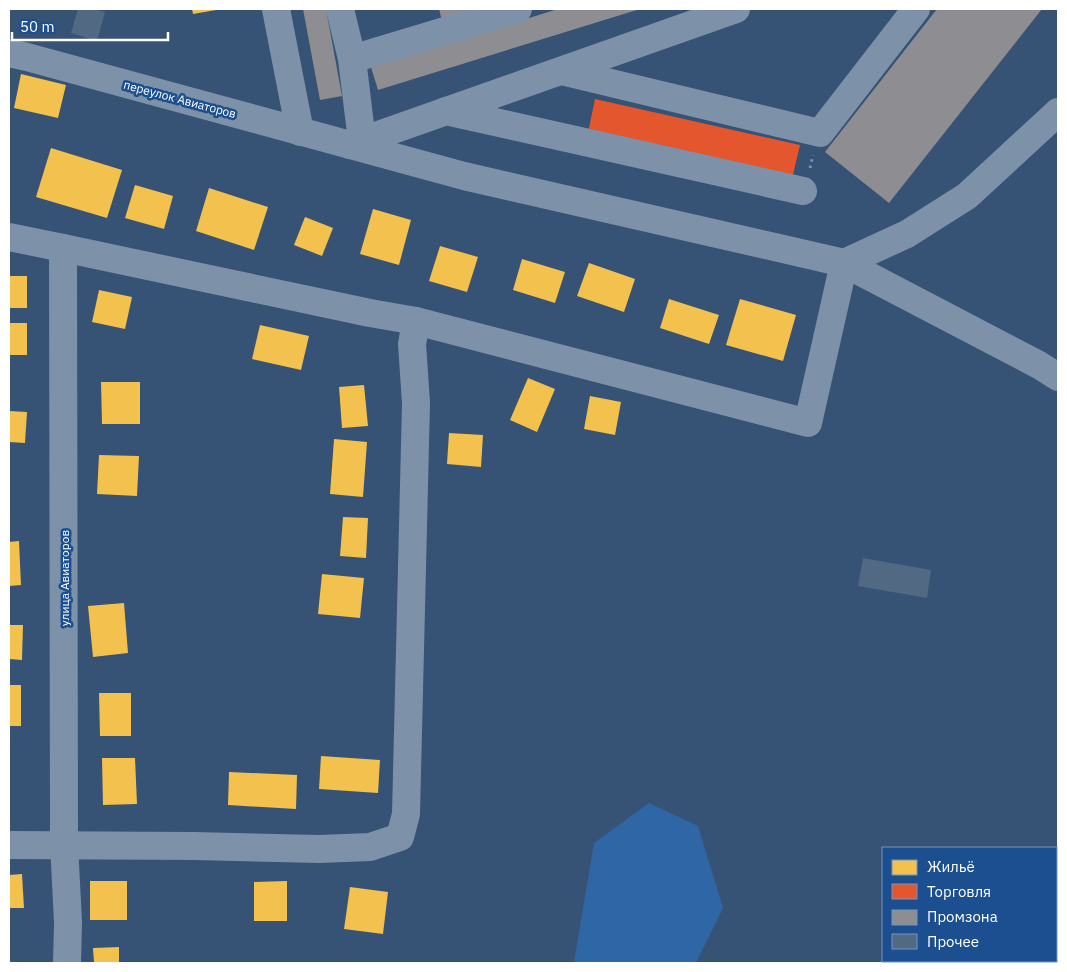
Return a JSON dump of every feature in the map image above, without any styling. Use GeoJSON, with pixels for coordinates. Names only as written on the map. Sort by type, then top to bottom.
{"type":"FeatureCollection","features":[{"type":"Feature","properties":{"kind":"street"},"geometry":{"type":"LineString","coordinates":[[276,9],[300,132]]}},
{"type":"Feature","properties":{"kind":"street"},"geometry":{"type":"LineString","coordinates":[[340,9],[352,59],[356,143],[736,9]]}},
{"type":"Feature","properties":{"kind":"street"},"geometry":{"type":"LineString","coordinates":[[352,59],[518,9]]}},
{"type":"Feature","properties":{"kind":"street"},"geometry":{"type":"LineString","coordinates":[[561,71],[820,133],[916,9]]}},
{"type":"Feature","properties":{"kind":"street","name":"переулок Авиаторов"},"geometry":{"type":"LineString","coordinates":[[9,54],[27,57],[300,132],[356,143],[482,180],[844,263],[1039,365],[1058,377]]}},
{"type":"Feature","properties":{"kind":"street"},"geometry":{"type":"LineString","coordinates":[[446,112],[803,191]]}},
{"type":"Feature","properties":{"kind":"street"},"geometry":{"type":"LineString","coordinates":[[9,237],[416,321],[808,423],[844,263],[907,234],[967,196],[1058,112]]}},
{"type":"Feature","properties":{"kind":"street","name":"улица Авиаторов"},"geometry":{"type":"LineString","coordinates":[[63,248],[64,844],[68,922],[67,963]]}},
{"type":"Feature","properties":{"kind":"street"},"geometry":{"type":"LineString","coordinates":[[9,845],[64,844],[318,850],[370,847],[400,837],[406,814],[416,403],[412,344],[416,321]]}},
{"type":"Feature","properties":{"kind":"path"},"geometry":{"type":"LineString","coordinates":[[803,191],[820,133]]}},
{"type":"Feature","properties":{"kind":"shaded area"},"geometry":{"type":"Polygon","coordinates":[[[649,803],[698,826],[723,908],[696,963],[574,962],[594,843],[649,803]]]}},
{"type":"Feature","properties":{"kind":"building: Жильё"},"geometry":{"type":"Polygon","coordinates":[[[192,9],[216,9],[216,10],[193,14],[192,9]]]}},
{"type":"Feature","properties":{"kind":"building: Жильё"},"geometry":{"type":"Polygon","coordinates":[[[21,74],[66,85],[58,118],[14,108],[21,74]]]}},
{"type":"Feature","properties":{"kind":"building: Жильё"},"geometry":{"type":"Polygon","coordinates":[[[51,148],[122,170],[107,218],[36,197],[51,148]]]}},
{"type":"Feature","properties":{"kind":"building: Жильё"},"geometry":{"type":"Polygon","coordinates":[[[135,185],[173,196],[164,229],[125,218],[135,185]]]}},
{"type":"Feature","properties":{"kind":"building: Жильё"},"geometry":{"type":"Polygon","coordinates":[[[209,188],[268,207],[254,250],[196,231],[209,188]]]}},
{"type":"Feature","properties":{"kind":"building: Жильё"},"geometry":{"type":"Polygon","coordinates":[[[373,209],[411,220],[399,265],[360,254],[373,209]]]}},
{"type":"Feature","properties":{"kind":"building: Жильё"},"geometry":{"type":"Polygon","coordinates":[[[305,217],[333,228],[322,256],[294,245],[305,217]]]}},
{"type":"Feature","properties":{"kind":"building: Жильё"},"geometry":{"type":"Polygon","coordinates":[[[440,246],[478,257],[467,292],[429,281],[440,246]]]}},
{"type":"Feature","properties":{"kind":"building: Жильё"},"geometry":{"type":"Polygon","coordinates":[[[522,259],[565,272],[555,303],[513,290],[522,259]]]}},
{"type":"Feature","properties":{"kind":"building: Жильё"},"geometry":{"type":"Polygon","coordinates":[[[589,263],[635,279],[624,312],[577,296],[589,263]]]}},
{"type":"Feature","properties":{"kind":"building: Жильё"},"geometry":{"type":"Polygon","coordinates":[[[9,276],[27,276],[27,308],[9,308],[9,276]]]}},
{"type":"Feature","properties":{"kind":"building: Жильё"},"geometry":{"type":"Polygon","coordinates":[[[99,290],[132,297],[125,329],[92,322],[99,290]]]}},
{"type":"Feature","properties":{"kind":"building: Жильё"},"geometry":{"type":"Polygon","coordinates":[[[669,299],[719,315],[709,344],[660,328],[669,299]]]}},
{"type":"Feature","properties":{"kind":"building: Жильё"},"geometry":{"type":"Polygon","coordinates":[[[740,299],[796,315],[783,361],[726,345],[740,299]]]}},
{"type":"Feature","properties":{"kind":"building: Жильё"},"geometry":{"type":"Polygon","coordinates":[[[9,323],[27,323],[27,355],[9,355],[9,323]]]}},
{"type":"Feature","properties":{"kind":"building: Жильё"},"geometry":{"type":"Polygon","coordinates":[[[260,325],[309,336],[301,370],[252,359],[260,325]]]}},
{"type":"Feature","properties":{"kind":"building: Жильё"},"geometry":{"type":"Polygon","coordinates":[[[528,378],[555,389],[537,432],[510,420],[528,378]]]}},
{"type":"Feature","properties":{"kind":"building: Жильё"},"geometry":{"type":"Polygon","coordinates":[[[101,382],[140,382],[140,424],[102,424],[101,382]]]}},
{"type":"Feature","properties":{"kind":"building: Жильё"},"geometry":{"type":"Polygon","coordinates":[[[364,385],[368,426],[342,428],[339,387],[364,385]]]}},
{"type":"Feature","properties":{"kind":"building: Жильё"},"geometry":{"type":"Polygon","coordinates":[[[590,396],[621,402],[615,435],[584,429],[590,396]]]}},
{"type":"Feature","properties":{"kind":"building: Жильё"},"geometry":{"type":"Polygon","coordinates":[[[9,411],[27,412],[25,443],[9,442],[9,411]]]}},
{"type":"Feature","properties":{"kind":"building: Жильё"},"geometry":{"type":"Polygon","coordinates":[[[449,433],[483,435],[481,467],[447,464],[449,433]]]}},
{"type":"Feature","properties":{"kind":"building: Жильё"},"geometry":{"type":"Polygon","coordinates":[[[334,439],[367,442],[363,497],[330,494],[334,439]]]}},
{"type":"Feature","properties":{"kind":"building: Жильё"},"geometry":{"type":"Polygon","coordinates":[[[99,455],[139,456],[137,496],[97,494],[99,455]]]}},
{"type":"Feature","properties":{"kind":"building: Жильё"},"geometry":{"type":"Polygon","coordinates":[[[343,517],[368,518],[366,558],[340,556],[343,517]]]}},
{"type":"Feature","properties":{"kind":"building: Жильё"},"geometry":{"type":"Polygon","coordinates":[[[19,541],[21,585],[9,586],[9,542],[19,541]]]}},
{"type":"Feature","properties":{"kind":"building: Жильё"},"geometry":{"type":"Polygon","coordinates":[[[322,574],[364,578],[360,618],[318,614],[322,574]]]}},
{"type":"Feature","properties":{"kind":"building: Жильё"},"geometry":{"type":"Polygon","coordinates":[[[124,603],[128,653],[93,657],[88,606],[124,603]]]}},
{"type":"Feature","properties":{"kind":"building: Жильё"},"geometry":{"type":"Polygon","coordinates":[[[9,625],[23,625],[22,660],[9,659],[9,625]]]}},
{"type":"Feature","properties":{"kind":"building: Жильё"},"geometry":{"type":"Polygon","coordinates":[[[9,685],[21,685],[21,726],[9,726],[9,685]]]}},
{"type":"Feature","properties":{"kind":"building: Жильё"},"geometry":{"type":"Polygon","coordinates":[[[99,693],[131,693],[131,736],[100,736],[99,693]]]}},
{"type":"Feature","properties":{"kind":"building: Жильё"},"geometry":{"type":"Polygon","coordinates":[[[321,756],[380,760],[378,793],[319,789],[321,756]]]}},
{"type":"Feature","properties":{"kind":"building: Жильё"},"geometry":{"type":"Polygon","coordinates":[[[102,758],[135,758],[137,804],[103,805],[102,758]]]}},
{"type":"Feature","properties":{"kind":"building: Жильё"},"geometry":{"type":"Polygon","coordinates":[[[229,772],[297,775],[296,809],[228,805],[229,772]]]}},
{"type":"Feature","properties":{"kind":"building: Жильё"},"geometry":{"type":"Polygon","coordinates":[[[22,874],[24,908],[9,908],[9,875],[22,874]]]}},
{"type":"Feature","properties":{"kind":"building: Жильё"},"geometry":{"type":"Polygon","coordinates":[[[90,881],[127,881],[127,920],[90,920],[90,881]]]}},
{"type":"Feature","properties":{"kind":"building: Жильё"},"geometry":{"type":"Polygon","coordinates":[[[287,881],[287,921],[254,921],[254,882],[287,881]]]}},
{"type":"Feature","properties":{"kind":"building: Жильё"},"geometry":{"type":"Polygon","coordinates":[[[350,887],[388,892],[383,934],[344,929],[350,887]]]}},
{"type":"Feature","properties":{"kind":"building: Жильё"},"geometry":{"type":"Polygon","coordinates":[[[119,947],[119,963],[94,963],[93,948],[119,947]]]}},
{"type":"Feature","properties":{"kind":"building: Торговля"},"geometry":{"type":"Polygon","coordinates":[[[595,99],[800,145],[792,179],[588,133],[595,99]]]}},
{"type":"Feature","properties":{"kind":"building: Промзона"},"geometry":{"type":"Polygon","coordinates":[[[303,9],[326,9],[342,96],[320,100],[303,9]]]}},
{"type":"Feature","properties":{"kind":"building: Промзона"},"geometry":{"type":"Polygon","coordinates":[[[439,9],[481,9],[442,21],[439,9]]]}},
{"type":"Feature","properties":{"kind":"building: Промзона"},"geometry":{"type":"Polygon","coordinates":[[[558,9],[640,9],[378,90],[371,67],[558,9]]]}},
{"type":"Feature","properties":{"kind":"building: Промзона"},"geometry":{"type":"Polygon","coordinates":[[[937,9],[1042,9],[889,203],[825,152],[937,9]]]}},
{"type":"Feature","properties":{"kind":"building: Прочее"},"geometry":{"type":"Polygon","coordinates":[[[78,9],[93,9],[105,12],[97,41],[71,33],[78,9]]]}},
{"type":"Feature","properties":{"kind":"building: Прочее"},"geometry":{"type":"Polygon","coordinates":[[[863,558],[931,570],[927,598],[858,586],[863,558]]]}}]}
